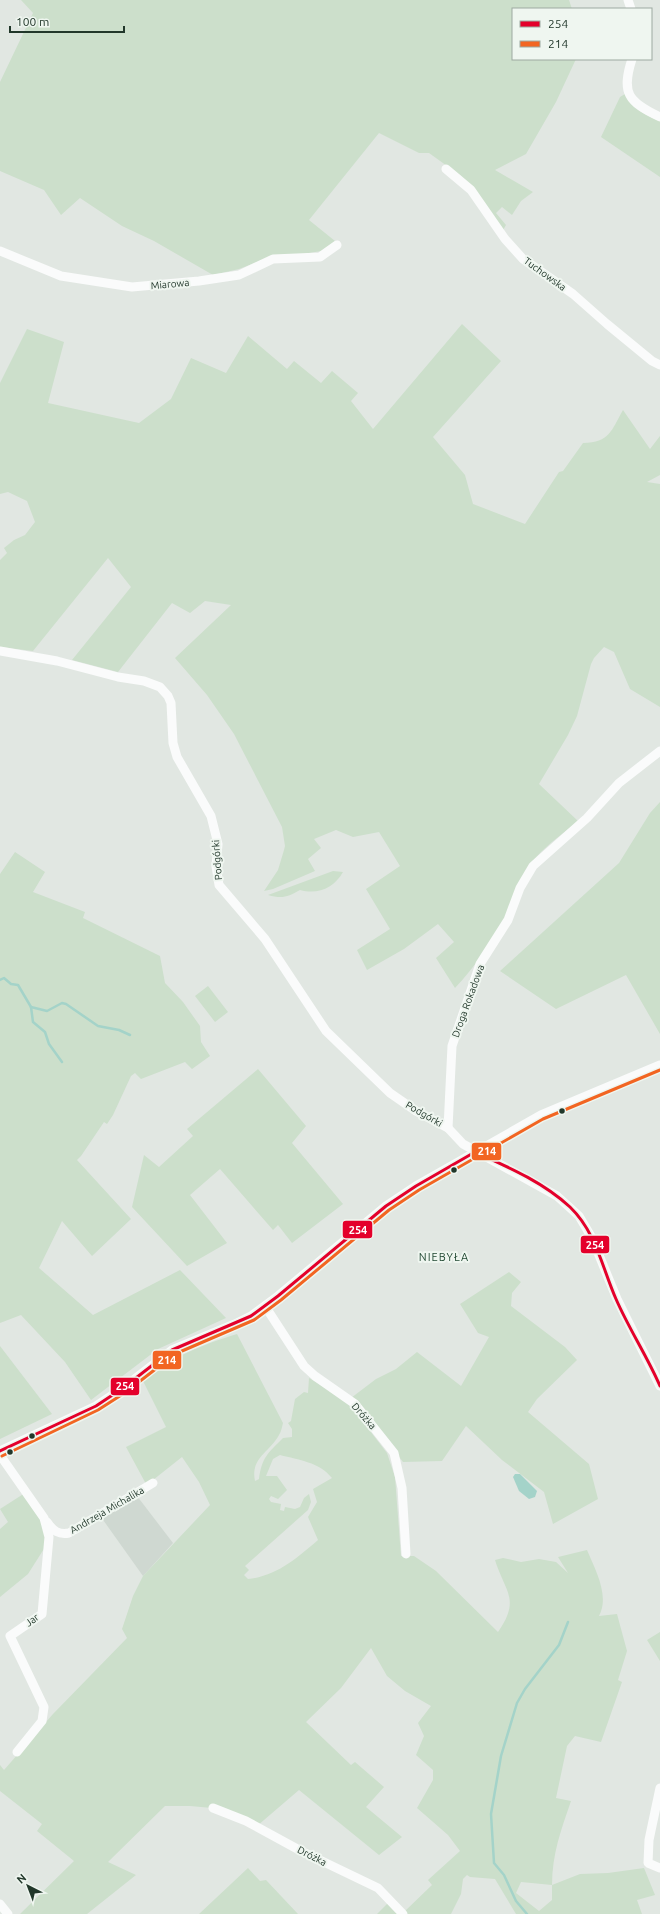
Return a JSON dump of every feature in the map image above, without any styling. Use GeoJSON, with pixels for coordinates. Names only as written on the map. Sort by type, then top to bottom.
{"type":"FeatureCollection","features":[{"type":"Feature","properties":{"kind":"street"},"geometry":{"type":"LineString","coordinates":[[632,60],[627,74],[626,87],[632,99],[641,107],[660,117]]}},
{"type":"Feature","properties":{"kind":"street","name":"Tuchowska"},"geometry":{"type":"LineString","coordinates":[[446,169],[471,190],[505,239],[523,259],[553,278],[612,329],[652,361],[660,365]]}},
{"type":"Feature","properties":{"kind":"street","name":"Miarowa"},"geometry":{"type":"LineString","coordinates":[[0,251],[61,276],[132,287],[199,281],[239,275],[273,259],[320,257],[338,245]]}},
{"type":"Feature","properties":{"kind":"street","name":"Podgórki"},"geometry":{"type":"LineString","coordinates":[[0,651],[57,661],[118,677],[144,681],[160,687],[168,696],[171,703],[173,743],[177,757],[211,816],[218,844],[216,866],[219,885],[265,939],[326,1031],[390,1093],[416,1111],[448,1128],[463,1144],[546,1189],[570,1207],[579,1216],[592,1238],[617,1299],[660,1386]]}},
{"type":"Feature","properties":{"kind":"street","name":"Droga Rokadowa"},"geometry":{"type":"LineString","coordinates":[[448,1128],[452,1046],[480,964],[508,920],[520,888],[533,866],[587,818],[619,783],[660,750]]}},
{"type":"Feature","properties":{"kind":"street"},"geometry":{"type":"LineString","coordinates":[[0,1451],[96,1406],[123,1388],[172,1350],[235,1324],[265,1306],[386,1206],[416,1186],[555,1108],[660,1066]]}},
{"type":"Feature","properties":{"kind":"street","name":"Dróżka"},"geometry":{"type":"LineString","coordinates":[[265,1306],[304,1366],[320,1380],[355,1404],[394,1453],[402,1488],[406,1554]]}},
{"type":"Feature","properties":{"kind":"street","name":"Jar"},"geometry":{"type":"LineString","coordinates":[[0,1455],[44,1518],[49,1537],[42,1614],[10,1636],[44,1707],[42,1721],[17,1752]]}},
{"type":"Feature","properties":{"kind":"street","name":"Andrzeja Michalika"},"geometry":{"type":"LineString","coordinates":[[44,1518],[51,1529],[61,1534],[69,1533],[153,1483]]}},
{"type":"Feature","properties":{"kind":"street"},"geometry":{"type":"LineString","coordinates":[[660,1788],[649,1840],[648,1862],[660,1868]]}},
{"type":"Feature","properties":{"kind":"street","name":"Dróżka"},"geometry":{"type":"LineString","coordinates":[[214,1808],[253,1825],[301,1851],[378,1888],[403,1914]]}},
{"type":"Feature","properties":{"kind":"street"},"geometry":{"type":"LineString","coordinates":[[0,1904],[8,1914]]}},
{"type":"Feature","properties":{"kind":"shaded area"},"geometry":{"type":"Polygon","coordinates":[[[137,1496],[173,1543],[143,1576],[101,1517],[137,1496]]]}},
{"type":"Feature","properties":{"kind":"green space"},"geometry":{"type":"Polygon","coordinates":[[[21,0],[569,0],[572,8],[512,8],[512,60],[576,60],[556,102],[526,154],[495,170],[533,192],[521,201],[512,215],[502,207],[496,213],[506,225],[502,232],[461,176],[429,153],[419,153],[379,133],[309,220],[335,241],[321,251],[298,255],[275,255],[239,269],[213,275],[154,241],[122,226],[80,198],[61,215],[44,190],[0,171],[0,82],[33,13],[21,0]]]}},
{"type":"Feature","properties":{"kind":"green space"},"geometry":{"type":"Polygon","coordinates":[[[625,94],[632,104],[640,111],[660,121],[660,177],[601,137],[620,97],[625,94]]]}},
{"type":"Feature","properties":{"kind":"green space"},"geometry":{"type":"Polygon","coordinates":[[[462,324],[501,361],[433,437],[465,475],[473,504],[525,524],[559,472],[563,471],[583,443],[599,440],[609,434],[623,410],[650,449],[660,436],[660,475],[647,482],[660,484],[660,707],[630,689],[614,652],[604,647],[594,658],[577,716],[568,735],[539,784],[578,821],[548,845],[529,866],[519,884],[506,916],[495,935],[483,954],[455,988],[436,958],[454,942],[438,924],[404,949],[367,970],[357,950],[390,929],[366,889],[400,866],[379,832],[353,837],[336,830],[314,839],[321,848],[308,859],[315,871],[273,889],[264,891],[278,870],[284,850],[285,846],[282,827],[234,734],[207,695],[175,658],[231,605],[205,601],[190,613],[172,603],[118,672],[72,660],[131,587],[108,558],[33,651],[0,647],[0,560],[7,553],[4,548],[14,540],[25,535],[35,522],[27,501],[8,492],[0,494],[0,383],[27,329],[64,342],[48,403],[139,423],[171,399],[191,358],[226,373],[248,336],[287,369],[294,361],[321,383],[332,371],[358,393],[351,401],[373,429],[462,324]]]}},
{"type":"Feature","properties":{"kind":"green space"},"geometry":{"type":"Polygon","coordinates":[[[660,802],[660,1034],[626,975],[556,1009],[500,971],[619,863],[650,813],[660,802]]]}},
{"type":"Feature","properties":{"kind":"green space"},"geometry":{"type":"Polygon","coordinates":[[[15,852],[45,872],[33,892],[85,912],[83,918],[160,956],[165,983],[183,1002],[200,1026],[201,1042],[210,1056],[192,1069],[185,1062],[141,1079],[135,1073],[131,1076],[113,1115],[107,1124],[104,1122],[77,1160],[131,1219],[92,1256],[62,1221],[39,1268],[93,1315],[180,1270],[226,1318],[158,1349],[91,1400],[65,1362],[21,1315],[0,1323],[0,874],[15,852]]]}},
{"type":"Feature","properties":{"kind":"green space"},"geometry":{"type":"Polygon","coordinates":[[[333,871],[343,872],[335,882],[325,889],[313,892],[300,890],[288,896],[281,897],[268,895],[333,871]]]}},
{"type":"Feature","properties":{"kind":"green space"},"geometry":{"type":"Polygon","coordinates":[[[208,986],[228,1012],[215,1022],[195,996],[208,986]]]}},
{"type":"Feature","properties":{"kind":"green space"},"geometry":{"type":"Polygon","coordinates":[[[258,1069],[306,1126],[292,1143],[343,1204],[292,1243],[278,1225],[273,1230],[220,1169],[190,1195],[227,1243],[187,1266],[132,1207],[144,1155],[159,1167],[193,1136],[187,1129],[258,1069]]]}},
{"type":"Feature","properties":{"kind":"green space"},"geometry":{"type":"Polygon","coordinates":[[[509,1272],[521,1282],[512,1293],[511,1306],[565,1347],[577,1360],[537,1399],[528,1412],[589,1464],[598,1499],[553,1524],[544,1492],[502,1460],[466,1426],[442,1461],[403,1462],[358,1403],[351,1398],[376,1379],[396,1369],[417,1352],[461,1386],[489,1337],[478,1333],[460,1304],[509,1272]]]}},
{"type":"Feature","properties":{"kind":"green space"},"geometry":{"type":"Polygon","coordinates":[[[237,1334],[283,1423],[275,1441],[255,1466],[255,1481],[259,1479],[262,1465],[266,1456],[283,1438],[292,1437],[292,1429],[288,1423],[291,1421],[295,1399],[304,1392],[308,1393],[309,1378],[347,1401],[387,1453],[395,1477],[401,1556],[414,1556],[436,1571],[498,1632],[505,1621],[510,1603],[509,1596],[495,1560],[503,1558],[521,1562],[539,1559],[556,1562],[568,1573],[558,1557],[587,1550],[602,1591],[603,1600],[599,1616],[617,1614],[627,1651],[618,1680],[622,1682],[601,1742],[575,1736],[567,1746],[556,1798],[571,1801],[555,1852],[552,1885],[580,1874],[608,1873],[644,1868],[655,1895],[637,1900],[642,1914],[516,1914],[495,1879],[470,1877],[467,1875],[463,1879],[461,1894],[451,1914],[405,1914],[404,1912],[432,1885],[428,1880],[460,1851],[448,1835],[417,1808],[433,1780],[433,1770],[416,1755],[424,1736],[418,1723],[431,1706],[405,1691],[387,1676],[371,1648],[341,1688],[306,1722],[351,1765],[355,1762],[384,1787],[366,1807],[402,1837],[379,1855],[299,1790],[257,1826],[212,1808],[165,1806],[108,1862],[136,1875],[87,1914],[20,1914],[74,1861],[37,1831],[42,1824],[0,1791],[0,1765],[4,1770],[53,1714],[127,1638],[122,1629],[133,1596],[143,1576],[210,1505],[199,1482],[182,1457],[146,1484],[126,1447],[166,1427],[143,1381],[175,1358],[237,1334]],[[280,1455],[273,1459],[266,1476],[277,1476],[287,1490],[278,1499],[271,1496],[269,1499],[271,1502],[281,1504],[280,1510],[284,1511],[285,1507],[295,1509],[300,1507],[304,1498],[309,1494],[311,1502],[308,1510],[245,1566],[249,1570],[244,1575],[248,1579],[268,1574],[286,1565],[318,1540],[308,1517],[317,1502],[313,1489],[332,1478],[321,1468],[315,1465],[280,1455]],[[521,1882],[516,1893],[539,1911],[552,1900],[552,1885],[521,1882]]]}},
{"type":"Feature","properties":{"kind":"green space"},"geometry":{"type":"Polygon","coordinates":[[[0,1346],[52,1414],[0,1439],[0,1346]]]}},
{"type":"Feature","properties":{"kind":"green space"},"geometry":{"type":"Polygon","coordinates":[[[25,1493],[39,1513],[47,1544],[28,1574],[0,1597],[0,1529],[8,1522],[0,1509],[25,1493]]]}},
{"type":"Feature","properties":{"kind":"green space"},"geometry":{"type":"Polygon","coordinates":[[[660,1632],[660,1661],[647,1640],[660,1632]]]}},
{"type":"Feature","properties":{"kind":"green space"},"geometry":{"type":"Polygon","coordinates":[[[248,1868],[260,1881],[266,1880],[298,1914],[199,1914],[248,1868]]]}},
{"type":"Feature","properties":{"kind":"green space"},"geometry":{"type":"Polygon","coordinates":[[[389,1902],[399,1914],[377,1914],[389,1902]]]}},
{"type":"Feature","properties":{"kind":"water"},"geometry":{"type":"Polygon","coordinates":[[[515,1474],[520,1474],[537,1491],[535,1497],[529,1499],[519,1491],[513,1477],[515,1474]]]}},
{"type":"Feature","properties":{"kind":"waterway"},"geometry":{"type":"LineString","coordinates":[[0,980],[4,978],[11,984],[18,985],[31,1007],[33,1022],[45,1032],[49,1044],[62,1062]]}},
{"type":"Feature","properties":{"kind":"waterway"},"geometry":{"type":"LineString","coordinates":[[31,1007],[47,1011],[62,1003],[66,1004],[98,1026],[119,1030],[130,1035]]}},
{"type":"Feature","properties":{"kind":"waterway"},"geometry":{"type":"LineString","coordinates":[[527,1914],[516,1901],[504,1875],[494,1863],[491,1814],[501,1756],[517,1703],[525,1689],[559,1645],[568,1622]]}},
{"type":"Feature","properties":{"kind":"transit line","name":"214"},"geometry":{"type":"LineString","coordinates":[[2,1456],[98,1410],[126,1392],[175,1354],[254,1320],[281,1300],[389,1210],[419,1190],[543,1119],[660,1070]]}},
{"type":"Feature","properties":{"kind":"transit line","name":"254"},"geometry":{"type":"LineString","coordinates":[[475,1152],[512,1169],[537,1183],[560,1198],[579,1217],[598,1250],[621,1310],[660,1386]]}},
{"type":"Feature","properties":{"kind":"transit line","name":"254"},"geometry":{"type":"LineString","coordinates":[[0,1451],[96,1406],[123,1388],[172,1350],[251,1316],[278,1296],[386,1206],[416,1186],[475,1152]]}},
{"type":"Feature","properties":{"kind":"district","name":"NIEBYŁA"},"geometry":{"type":"Point","coordinates":[444,1257]}}]}
